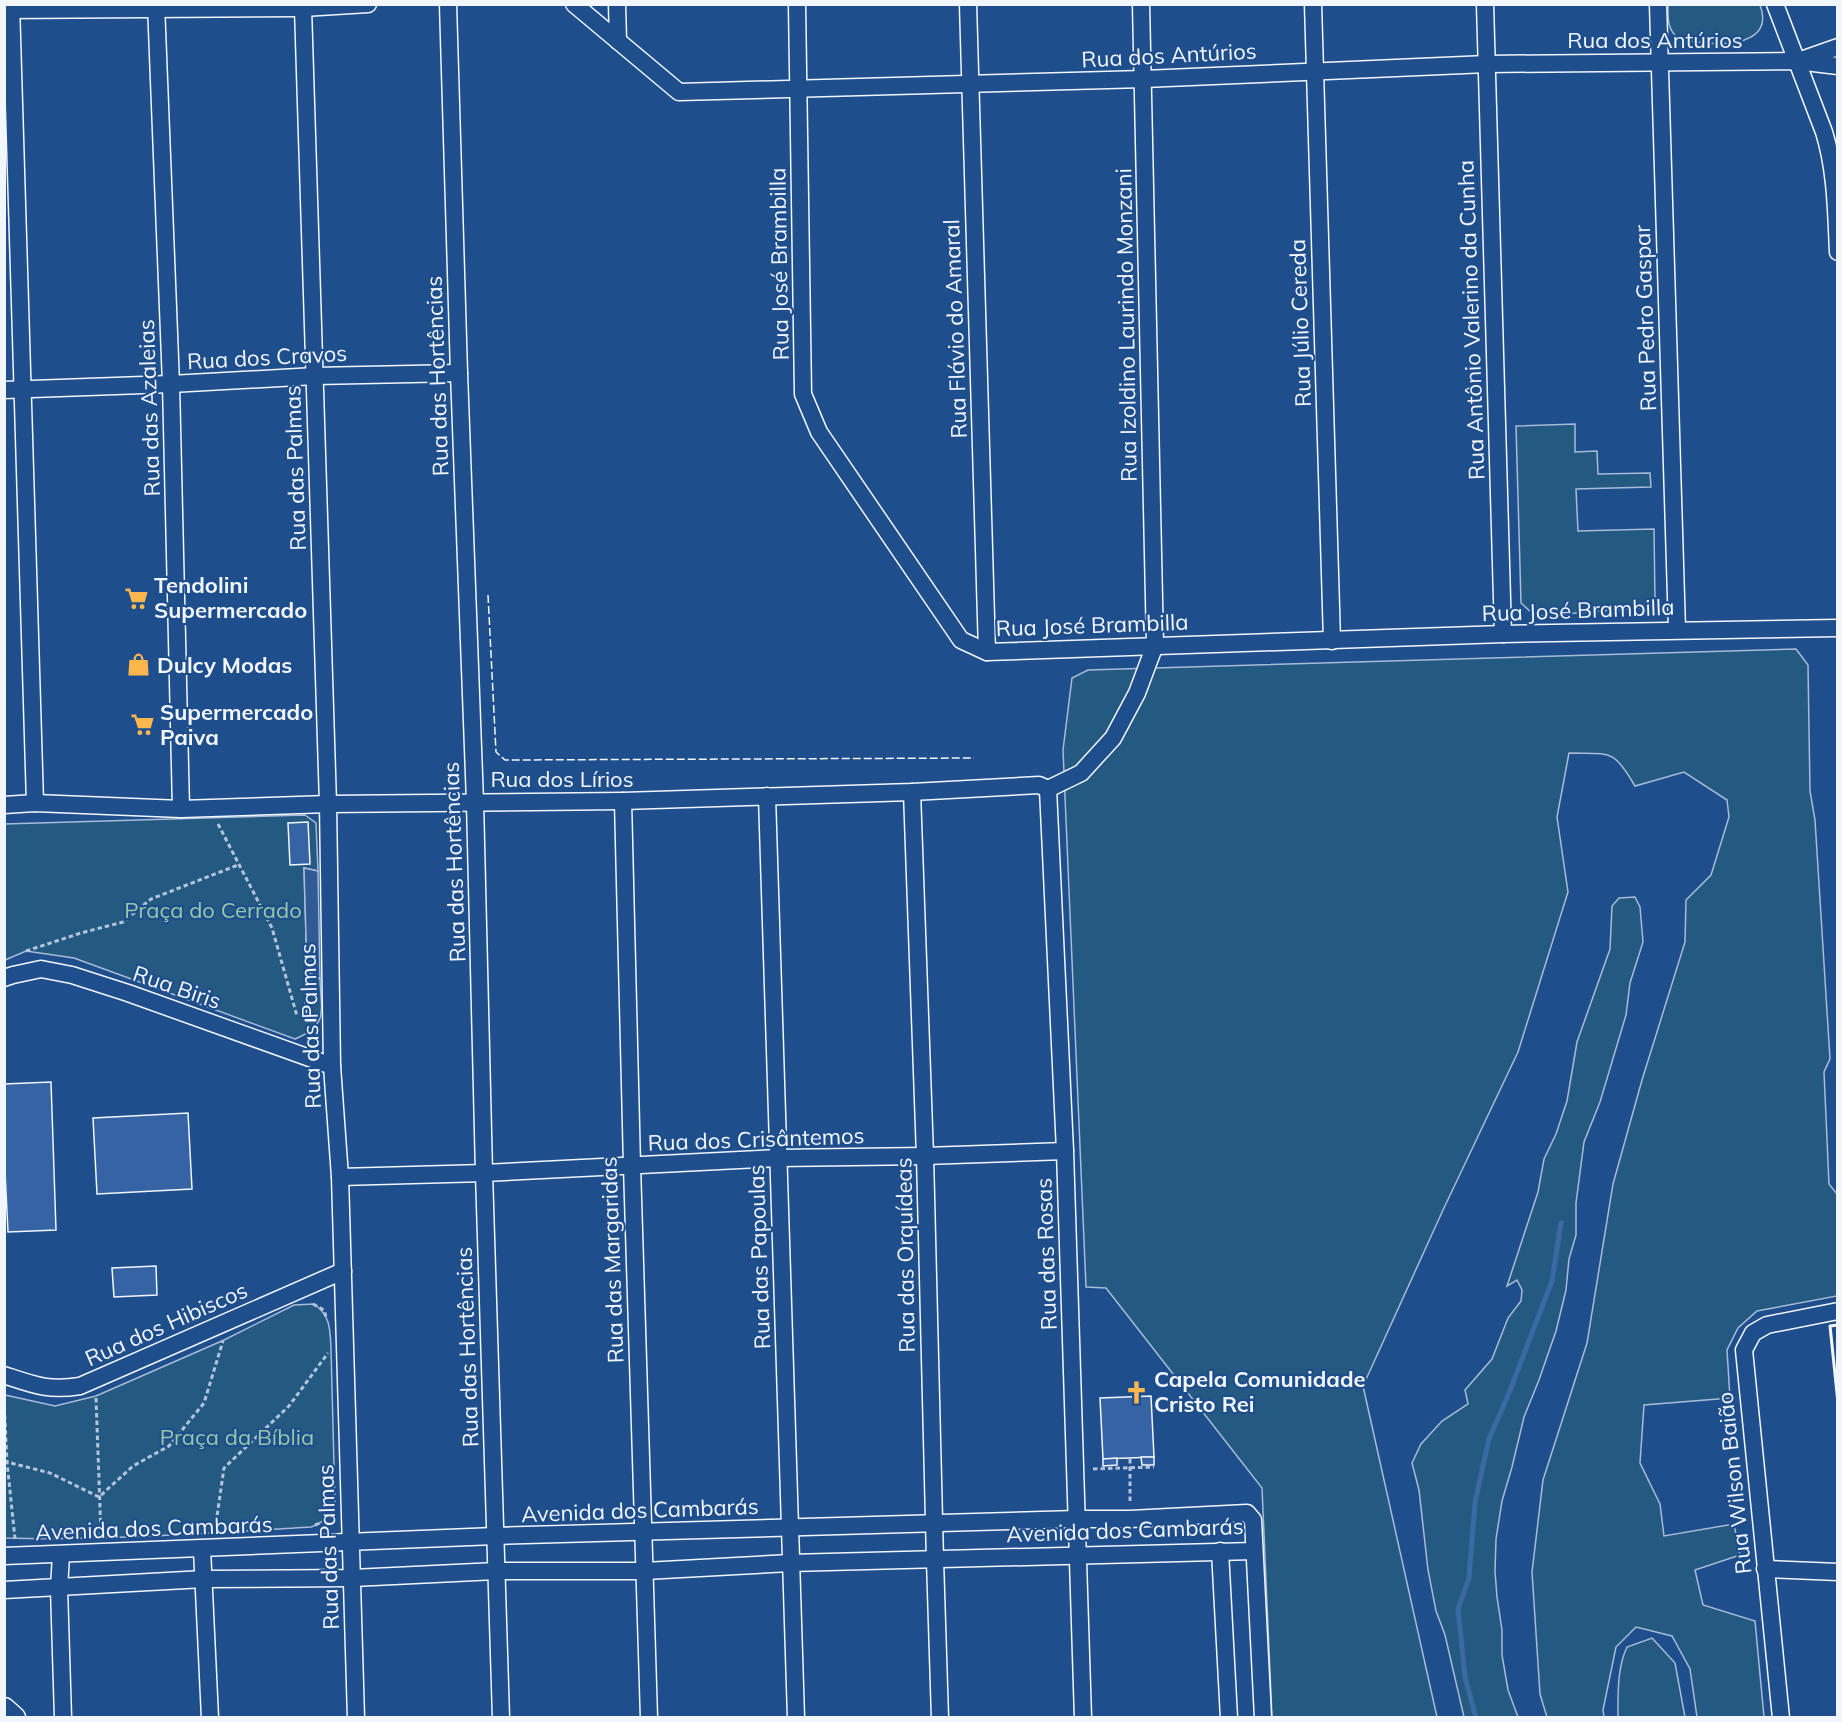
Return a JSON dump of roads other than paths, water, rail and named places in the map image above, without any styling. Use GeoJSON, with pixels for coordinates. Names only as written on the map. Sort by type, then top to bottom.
{"type":"FeatureCollection","features":[{"type":"Feature","properties":{"kind":"main road"},"geometry":{"type":"LineString","coordinates":[[4,1709],[14,1718]]}},
{"type":"Feature","properties":{"kind":"street"},"geometry":{"type":"LineString","coordinates":[[35,802],[9,8],[303,8],[368,4]]}},
{"type":"Feature","properties":{"kind":"street","name":"Rua das Hortências"},"geometry":{"type":"LineString","coordinates":[[448,4],[475,802],[501,1718]]}},
{"type":"Feature","properties":{"kind":"street","name":"Rua dos Antúrios"},"geometry":{"type":"LineString","coordinates":[[574,4],[679,92],[1144,79],[1487,64],[1797,62]]}},
{"type":"Feature","properties":{"kind":"street"},"geometry":{"type":"LineString","coordinates":[[617,4],[618,41]]}},
{"type":"Feature","properties":{"kind":"street","name":"Rua José Brambilla"},"geometry":{"type":"LineString","coordinates":[[797,4],[803,394],[819,432],[961,640],[987,652],[1503,634],[1838,628]]}},
{"type":"Feature","properties":{"kind":"street","name":"Rua Flávio do Amaral"},"geometry":{"type":"LineString","coordinates":[[968,4],[987,652]]}},
{"type":"Feature","properties":{"kind":"street","name":"Rua Izoldino Laurindo Monzani"},"geometry":{"type":"LineString","coordinates":[[1142,4],[1155,645]]}},
{"type":"Feature","properties":{"kind":"street","name":"Rua Júlio Cereda"},"geometry":{"type":"LineString","coordinates":[[1313,4],[1332,641]]}},
{"type":"Feature","properties":{"kind":"street","name":"Rua Antônio Valerino da Cunha"},"geometry":{"type":"LineString","coordinates":[[1485,4],[1503,634]]}},
{"type":"Feature","properties":{"kind":"street","name":"Rua Pedro Gaspar"},"geometry":{"type":"LineString","coordinates":[[1658,4],[1677,630]]}},
{"type":"Feature","properties":{"kind":"street"},"geometry":{"type":"LineString","coordinates":[[1775,4],[1830,153],[1835,181],[1838,252]]}},
{"type":"Feature","properties":{"kind":"street","name":"Rua das Azaleias"},"geometry":{"type":"LineString","coordinates":[[156,7],[171,384],[181,810]]}},
{"type":"Feature","properties":{"kind":"street","name":"Rua das Palmas"},"geometry":{"type":"LineString","coordinates":[[303,8],[328,804],[332,1066],[340,1177],[356,1718]]}},
{"type":"Feature","properties":{"kind":"street"},"geometry":{"type":"LineString","coordinates":[[1797,62],[1838,47]]}},
{"type":"Feature","properties":{"kind":"street"},"geometry":{"type":"LineString","coordinates":[[1797,62],[1838,66]]}},
{"type":"Feature","properties":{"kind":"street","name":"Rua dos Cravos"},"geometry":{"type":"LineString","coordinates":[[4,390],[315,376],[459,374]]}},
{"type":"Feature","properties":{"kind":"street"},"geometry":{"type":"LineString","coordinates":[[1048,789],[1081,773],[1113,738],[1137,693],[1155,645]]}},
{"type":"Feature","properties":{"kind":"street","name":"Rua dos Lírios"},"geometry":{"type":"LineString","coordinates":[[4,805],[35,802],[181,810],[328,804],[623,801],[1039,786],[1048,789]]}},
{"type":"Feature","properties":{"kind":"street","name":"Rua das Rosas"},"geometry":{"type":"LineString","coordinates":[[1048,789],[1065,1151],[1083,1718]]}},
{"type":"Feature","properties":{"kind":"street","name":"Rua das Orquídeas"},"geometry":{"type":"LineString","coordinates":[[912,792],[925,1156],[940,1718]]}},
{"type":"Feature","properties":{"kind":"street","name":"Rua das Papoulas"},"geometry":{"type":"LineString","coordinates":[[767,796],[795,1718]]}},
{"type":"Feature","properties":{"kind":"street","name":"Rua das Margaridas"},"geometry":{"type":"LineString","coordinates":[[623,801],[649,1718]]}},
{"type":"Feature","properties":{"kind":"street","name":"Rua Biris"},"geometry":{"type":"LineString","coordinates":[[4,978],[41,969],[72,975],[332,1066]]}},
{"type":"Feature","properties":{"kind":"street","name":"Rua dos Crisântemos"},"geometry":{"type":"LineString","coordinates":[[340,1177],[484,1173],[779,1158],[1065,1151]]}},
{"type":"Feature","properties":{"kind":"street","name":"Rua dos Hibiscos"},"geometry":{"type":"LineString","coordinates":[[4,1374],[30,1384],[58,1390],[80,1386],[342,1271]]}},
{"type":"Feature","properties":{"kind":"street","name":"Rua Wilson Baião"},"geometry":{"type":"LineString","coordinates":[[1781,1718],[1744,1350],[1753,1333],[1767,1325],[1838,1311]]}},
{"type":"Feature","properties":{"kind":"street","name":"Avenida dos Cambarás"},"geometry":{"type":"LineString","coordinates":[[4,1556],[495,1536],[1130,1519],[1247,1513],[1253,1520],[1254,1551],[790,1563],[645,1571],[496,1571],[353,1578],[204,1579],[4,1590]]}},
{"type":"Feature","properties":{"kind":"street"},"geometry":{"type":"LineString","coordinates":[[202,1549],[210,1718]]}},
{"type":"Feature","properties":{"kind":"street"},"geometry":{"type":"LineString","coordinates":[[1220,1551],[1229,1718]]}},
{"type":"Feature","properties":{"kind":"street"},"geometry":{"type":"LineString","coordinates":[[1254,1551],[1263,1718]]}},
{"type":"Feature","properties":{"kind":"street"},"geometry":{"type":"LineString","coordinates":[[61,1555],[59,1588],[63,1718]]}},
{"type":"Feature","properties":{"kind":"street"},"geometry":{"type":"LineString","coordinates":[[1765,1569],[1838,1572]]}},
{"type":"Feature","properties":{"kind":"waterway"},"geometry":{"type":"LineString","coordinates":[[1476,1718],[1465,1677],[1458,1609],[1469,1578],[1475,1502],[1489,1439],[1552,1281],[1561,1223]]}},
{"type":"Feature","properties":{"kind":"place","name":"Tendolini Supermercado"},"geometry":{"type":"Point","coordinates":[136,598]}},
{"type":"Feature","properties":{"kind":"place","name":"Dulcy Modas"},"geometry":{"type":"Point","coordinates":[139,665]}},
{"type":"Feature","properties":{"kind":"place","name":"Supermercado Paiva"},"geometry":{"type":"Point","coordinates":[142,725]}},
{"type":"Feature","properties":{"kind":"place","name":"Capela Comunidade Cristo Rei"},"geometry":{"type":"Point","coordinates":[1136,1392]}},
{"type":"Feature","properties":{"kind":"park label","name":"Praça do Cerrado"},"geometry":{"type":"Point","coordinates":[213,910]}},
{"type":"Feature","properties":{"kind":"park label","name":"Praça da Bíblia"},"geometry":{"type":"Point","coordinates":[237,1437]}}]}
